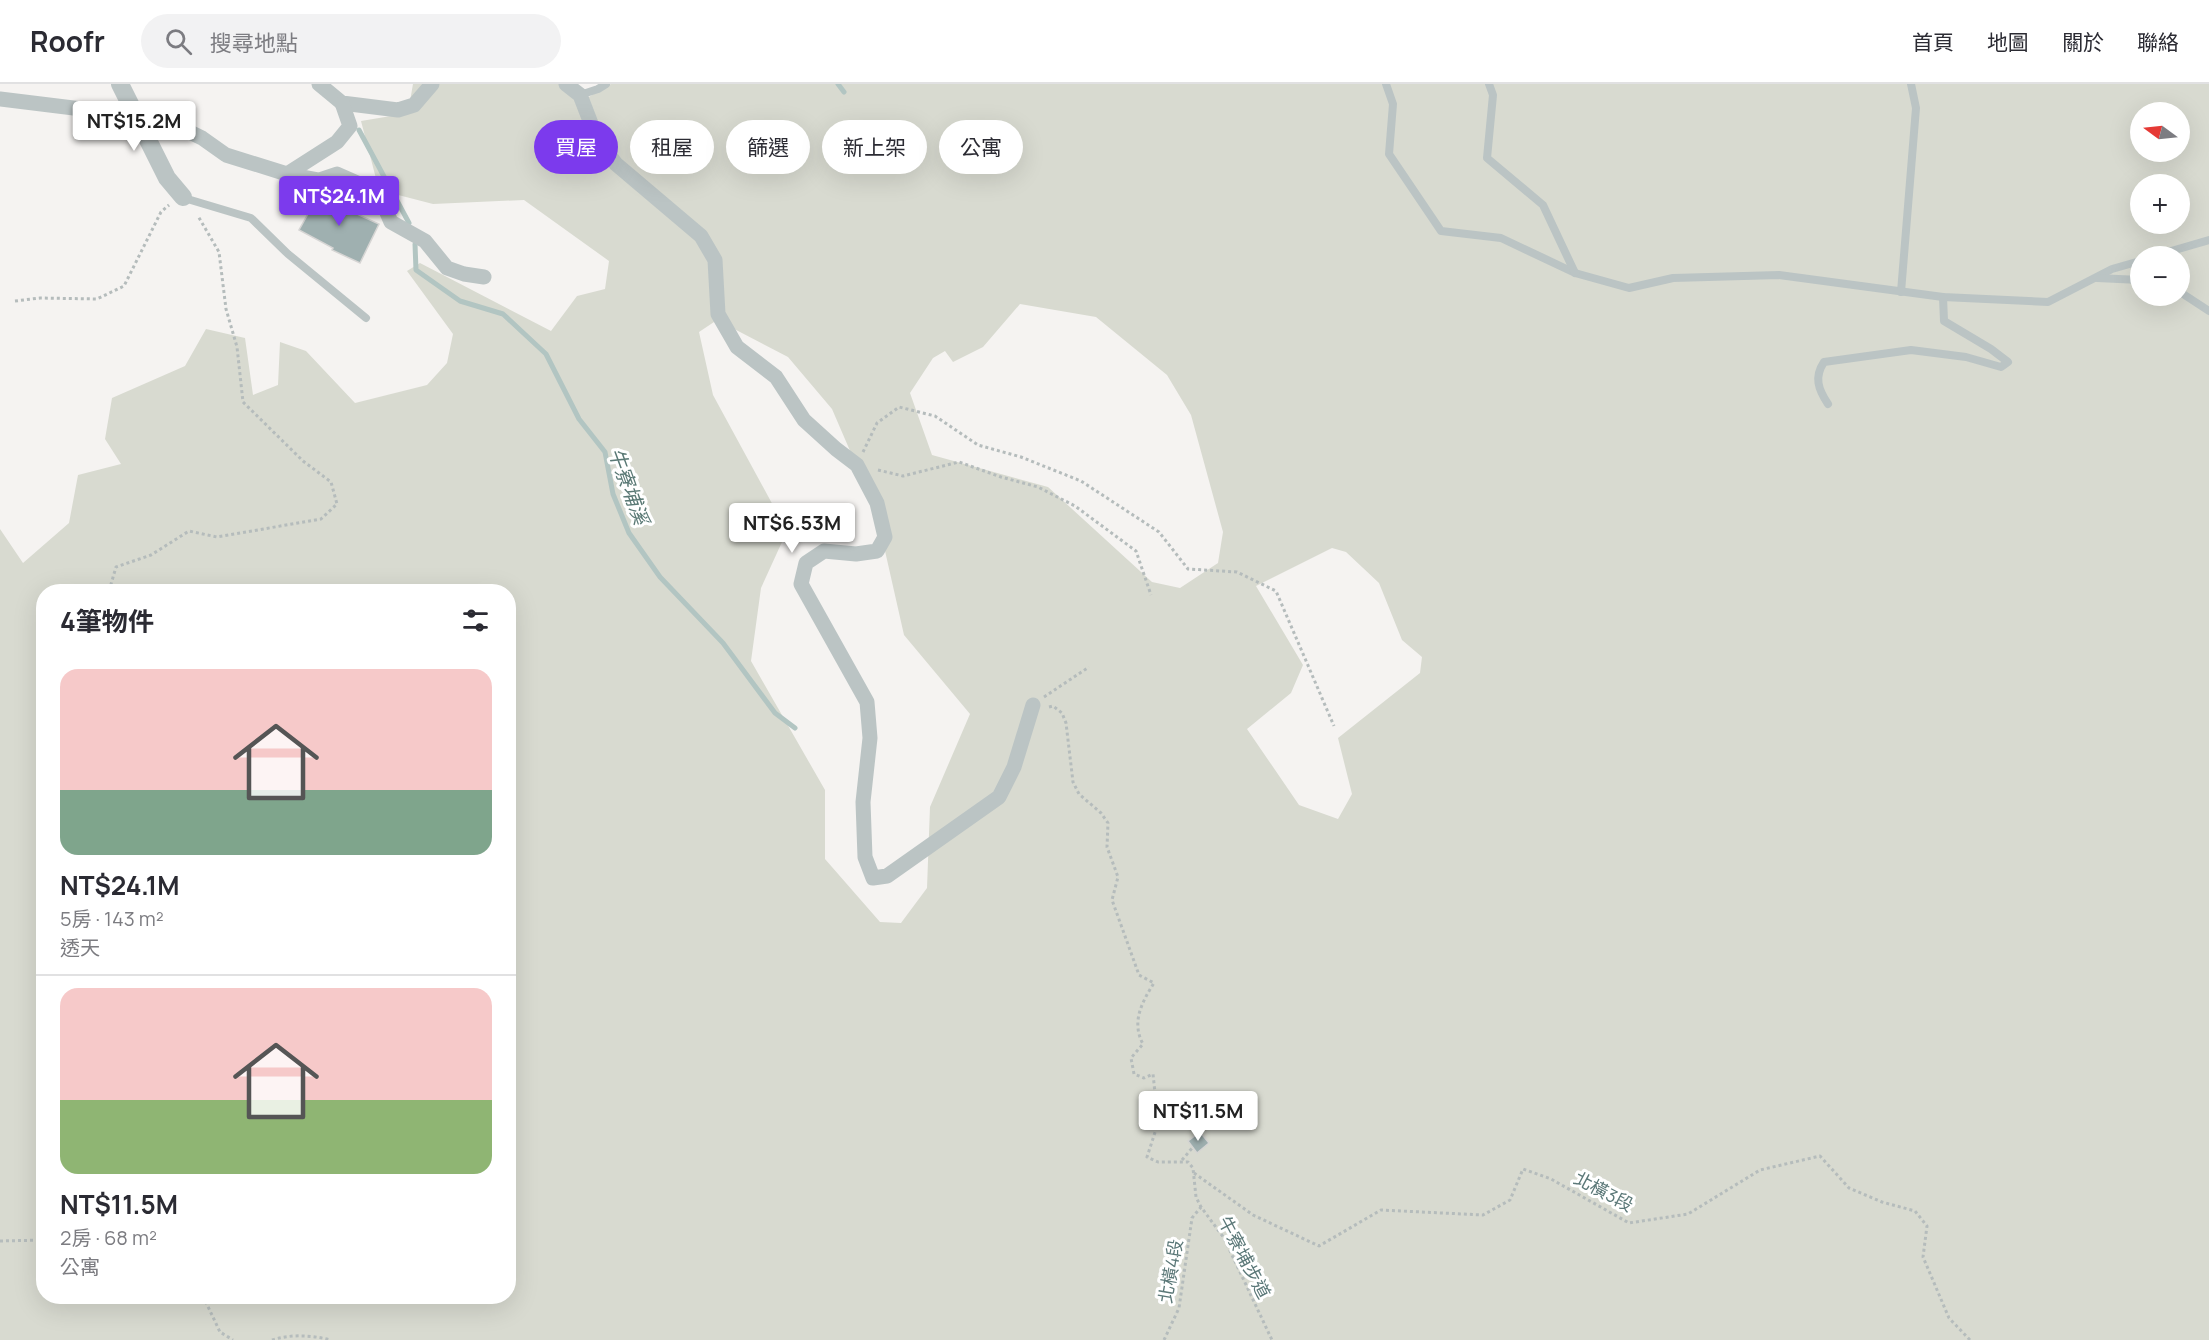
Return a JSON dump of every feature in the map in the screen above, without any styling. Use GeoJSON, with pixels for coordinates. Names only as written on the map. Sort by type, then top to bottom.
{"type":"FeatureCollection","features":[{"type":"Feature","properties":{"kind":"street"},"geometry":{"type":"LineString","coordinates":[[120,84],[167,178],[183,197]]}},
{"type":"Feature","properties":{"kind":"street"},"geometry":{"type":"LineString","coordinates":[[287,174],[337,142],[350,126],[342,103],[319,84]]}},
{"type":"Feature","properties":{"kind":"street"},"geometry":{"type":"LineString","coordinates":[[342,103],[398,110],[414,105],[432,84]]}},
{"type":"Feature","properties":{"kind":"street"},"geometry":{"type":"LineString","coordinates":[[566,84],[580,94],[597,140],[616,164],[701,236],[715,260],[718,314],[737,347],[776,377],[804,420],[857,465],[877,503],[885,537],[878,551],[856,554],[824,551],[806,563],[801,584],[867,702],[870,738],[863,802],[864,835],[865,857],[873,878],[887,876],[999,798],[1014,767],[1033,705]]}},
{"type":"Feature","properties":{"kind":"street"},"geometry":{"type":"LineString","coordinates":[[0,99],[163,119],[202,138],[226,155],[287,174],[319,180],[337,174],[378,192],[391,222],[425,241],[447,268],[464,274],[484,277]]}},
{"type":"Feature","properties":{"kind":"lane"},"geometry":{"type":"LineString","coordinates":[[580,94],[606,84]]}},
{"type":"Feature","properties":{"kind":"lane"},"geometry":{"type":"LineString","coordinates":[[1386,84],[1393,104],[1389,154],[1441,231],[1501,238],[1575,273],[1629,288],[1673,278],[1779,275],[1943,297],[2048,302],[2112,269],[2130,264]]}},
{"type":"Feature","properties":{"kind":"lane"},"geometry":{"type":"LineString","coordinates":[[1489,84],[1493,95],[1487,158],[1543,205],[1575,273]]}},
{"type":"Feature","properties":{"kind":"lane"},"geometry":{"type":"LineString","coordinates":[[1901,292],[1916,108],[1911,84]]}},
{"type":"Feature","properties":{"kind":"lane"},"geometry":{"type":"LineString","coordinates":[[183,197],[251,218],[288,254],[366,318]]}},
{"type":"Feature","properties":{"kind":"lane"},"geometry":{"type":"LineString","coordinates":[[2188,246],[2209,240]]}},
{"type":"Feature","properties":{"kind":"lane"},"geometry":{"type":"LineString","coordinates":[[2096,278],[2130,280]]}},
{"type":"Feature","properties":{"kind":"lane"},"geometry":{"type":"LineString","coordinates":[[1828,404],[1820,391],[1817,373],[1824,362],[1911,350],[1966,357],[2001,367],[2008,362],[1944,321],[1943,297]]}},
{"type":"Feature","properties":{"kind":"lane"},"geometry":{"type":"LineString","coordinates":[[2190,299],[2209,311]]}},
{"type":"Feature","properties":{"kind":"path"},"geometry":{"type":"LineString","coordinates":[[15,301],[40,298],[97,299],[124,286],[161,212],[183,197],[201,220],[219,252],[226,309],[237,347],[243,402],[303,461],[331,482],[337,504],[321,519],[217,537],[189,531],[151,555],[116,567],[111,584]]}},
{"type":"Feature","properties":{"kind":"path"},"geometry":{"type":"LineString","coordinates":[[1151,595],[1136,551],[1075,506],[1038,487],[959,462],[903,476],[857,465],[877,423],[899,407],[935,416],[978,445],[1021,457],[1081,481],[1159,532],[1188,569],[1237,572],[1276,591],[1334,726]]}},
{"type":"Feature","properties":{"kind":"path"},"geometry":{"type":"LineString","coordinates":[[1089,667],[1033,705],[1038,708],[1053,706],[1062,713],[1066,723],[1073,782],[1079,794],[1101,813],[1108,823],[1107,846],[1118,877],[1112,900],[1139,975],[1154,983],[1141,1004],[1138,1019],[1137,1033],[1143,1044],[1131,1059],[1134,1074],[1144,1078],[1153,1074],[1155,1102],[1161,1114],[1147,1156],[1158,1162],[1181,1160],[1188,1162],[1194,1173]]}},
{"type":"Feature","properties":{"kind":"path"},"geometry":{"type":"LineString","coordinates":[[1181,1160],[1192,1147]]}},
{"type":"Feature","properties":{"kind":"path","name":"北橫3段"},"geometry":{"type":"LineString","coordinates":[[1194,1173],[1253,1215],[1319,1246],[1381,1210],[1483,1215],[1510,1200],[1523,1169],[1551,1179],[1629,1223],[1688,1214],[1760,1170],[1820,1156],[1849,1188],[1882,1202],[1915,1211],[1927,1226],[1923,1257],[1949,1318],[1970,1340]]}},
{"type":"Feature","properties":{"kind":"path","name":"牛寮埔步道"},"geometry":{"type":"LineString","coordinates":[[1194,1173],[1196,1197],[1224,1238],[1272,1340]]}},
{"type":"Feature","properties":{"kind":"path","name":"北橫4段"},"geometry":{"type":"LineString","coordinates":[[1164,1340],[1179,1308],[1192,1218],[1201,1207]]}},
{"type":"Feature","properties":{"kind":"path"},"geometry":{"type":"LineString","coordinates":[[0,1241],[36,1240]]}},
{"type":"Feature","properties":{"kind":"path"},"geometry":{"type":"LineString","coordinates":[[206,1304],[220,1332],[233,1340]]}},
{"type":"Feature","properties":{"kind":"path"},"geometry":{"type":"LineString","coordinates":[[272,1340],[286,1336],[319,1337],[331,1340]]}},
{"type":"Feature","properties":{"kind":"shaded area"},"geometry":{"type":"Polygon","coordinates":[[[413,84],[562,84],[580,102],[611,84],[2209,84],[2209,1340],[0,1340],[0,529],[23,563],[69,523],[78,475],[121,464],[105,439],[112,398],[185,366],[206,329],[245,338],[253,395],[278,385],[280,342],[306,351],[355,403],[427,385],[447,363],[453,334],[407,271],[420,263],[551,331],[577,296],[605,289],[609,261],[524,200],[433,204],[379,190],[361,121],[403,114],[410,101],[413,84]],[[1020,304],[983,347],[953,362],[945,351],[933,358],[910,393],[932,455],[1048,487],[1152,582],[1180,588],[1218,563],[1223,532],[1191,415],[1167,375],[1096,317],[1020,304]],[[717,320],[699,332],[713,395],[787,531],[761,588],[751,661],[825,790],[825,859],[880,922],[901,923],[927,888],[930,807],[970,714],[904,635],[876,511],[832,409],[788,357],[717,320]],[[1332,548],[1256,586],[1303,665],[1291,693],[1247,729],[1299,805],[1338,819],[1352,794],[1338,738],[1420,673],[1422,657],[1402,640],[1379,583],[1346,552],[1332,548]]]}},
{"type":"Feature","properties":{"kind":"building"},"geometry":{"type":"Polygon","coordinates":[[[322,189],[351,204],[348,210],[379,224],[360,263],[332,250],[333,248],[299,230],[322,189]]]}},
{"type":"Feature","properties":{"kind":"building"},"geometry":{"type":"Polygon","coordinates":[[[1200,1132],[1209,1143],[1197,1153],[1188,1141],[1200,1132]]]}},
{"type":"Feature","properties":{"kind":"waterway"},"geometry":{"type":"LineString","coordinates":[[838,84],[844,92]]}},
{"type":"Feature","properties":{"kind":"waterway","name":"牛寮埔溪"},"geometry":{"type":"LineString","coordinates":[[359,130],[409,223]]}},
{"type":"Feature","properties":{"kind":"waterway","name":"牛寮埔溪"},"geometry":{"type":"LineString","coordinates":[[415,244],[416,270],[460,301],[503,314],[546,354],[579,419],[605,452],[613,494],[629,533],[660,577],[723,643],[775,713],[795,728]]}}]}
